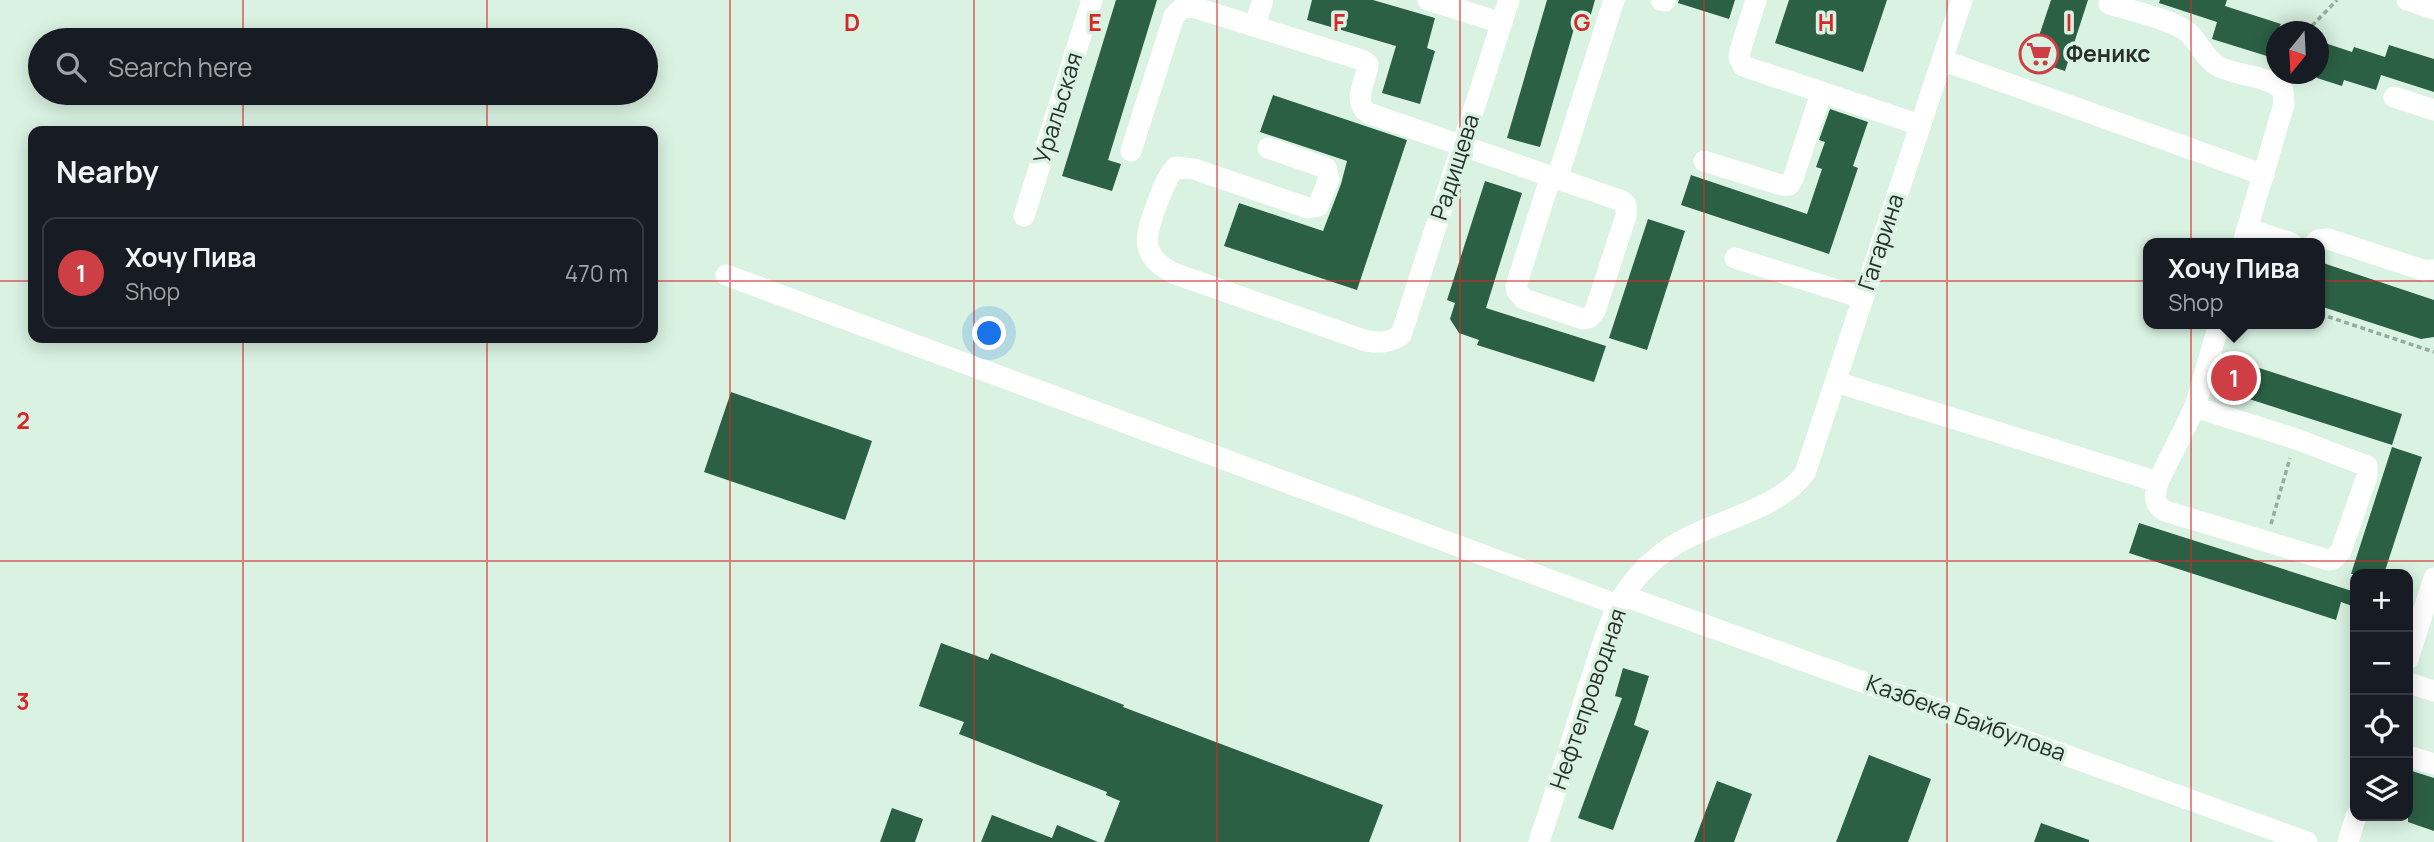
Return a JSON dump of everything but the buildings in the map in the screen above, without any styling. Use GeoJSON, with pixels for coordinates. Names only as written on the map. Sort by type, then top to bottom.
{"type":"FeatureCollection","features":[{"type":"Feature","properties":{"kind":"street","name":"Уральская"},"geometry":{"type":"LineString","coordinates":[[1024,216],[1092,0]]}},
{"type":"Feature","properties":{"kind":"street"},"geometry":{"type":"LineString","coordinates":[[1255,26],[1263,0]]}},
{"type":"Feature","properties":{"kind":"street"},"geometry":{"type":"LineString","coordinates":[[1428,0],[1502,23]]}},
{"type":"Feature","properties":{"kind":"street","name":"Радищева"},"geometry":{"type":"LineString","coordinates":[[1268,148],[1326,168],[1329,179],[1318,206],[1308,208],[1194,169],[1176,167],[1165,182],[1146,233],[1149,250],[1154,259],[1173,273],[1366,341],[1392,341],[1401,335],[1509,0]]}},
{"type":"Feature","properties":{"kind":"street"},"geometry":{"type":"LineString","coordinates":[[1131,151],[1177,12],[1193,8],[1362,60],[1368,64],[1359,100],[1362,108],[1554,178],[1616,198],[1626,205],[1627,210],[1595,311],[1589,318],[1583,319],[1524,299],[1517,291],[1554,178],[1614,0]]}},
{"type":"Feature","properties":{"kind":"street"},"geometry":{"type":"LineString","coordinates":[[1756,0],[1740,51],[1740,62],[1743,66],[1920,125]]}},
{"type":"Feature","properties":{"kind":"street","name":"Гагарина"},"geometry":{"type":"LineString","coordinates":[[1798,483],[1810,463],[1962,0]]}},
{"type":"Feature","properties":{"kind":"street"},"geometry":{"type":"LineString","coordinates":[[2407,0],[2434,9]]}},
{"type":"Feature","properties":{"kind":"street"},"geometry":{"type":"LineString","coordinates":[[2109,4],[2178,26],[2190,34],[2220,68],[2279,87],[2283,91],[2284,104],[2246,236]]}},
{"type":"Feature","properties":{"kind":"street"},"geometry":{"type":"LineString","coordinates":[[1942,60],[2264,175]]}},
{"type":"Feature","properties":{"kind":"street"},"geometry":{"type":"LineString","coordinates":[[1704,161],[1789,185],[1821,93]]}},
{"type":"Feature","properties":{"kind":"street"},"geometry":{"type":"LineString","coordinates":[[2394,97],[2434,110]]}},
{"type":"Feature","properties":{"kind":"street"},"geometry":{"type":"LineString","coordinates":[[2325,239],[2426,271],[2434,270]]}},
{"type":"Feature","properties":{"kind":"street"},"geometry":{"type":"LineString","coordinates":[[1735,258],[1863,298]]}},
{"type":"Feature","properties":{"kind":"street","name":"Казбека Байбулова"},"geometry":{"type":"LineString","coordinates":[[726,275],[1621,600],[2307,842]]}},
{"type":"Feature","properties":{"kind":"street"},"geometry":{"type":"LineString","coordinates":[[2195,407],[2296,439],[2367,466],[2367,476],[2341,551],[2333,559],[2328,560],[2165,511],[2156,504],[2158,482],[2195,407],[2218,329]]}},
{"type":"Feature","properties":{"kind":"street"},"geometry":{"type":"LineString","coordinates":[[1836,382],[2158,482]]}},
{"type":"Feature","properties":{"kind":"street","name":"Нефтепроводная"},"geometry":{"type":"LineString","coordinates":[[1539,842],[1604,642],[1621,600],[1640,575],[1672,547],[1777,498],[1798,483]]}},
{"type":"Feature","properties":{"kind":"street"},"geometry":{"type":"LineString","coordinates":[[2413,643],[2434,578]]}},
{"type":"Feature","properties":{"kind":"street"},"geometry":{"type":"LineString","coordinates":[[2413,685],[2434,691]]}},
{"type":"Feature","properties":{"kind":"street"},"geometry":{"type":"LineString","coordinates":[[2413,758],[2434,764]]}},
{"type":"Feature","properties":{"kind":"street"},"geometry":{"type":"LineString","coordinates":[[2348,842],[2354,821]]}},
{"type":"Feature","properties":{"kind":"path"},"geometry":{"type":"LineString","coordinates":[[2317,21],[2337,0]]}},
{"type":"Feature","properties":{"kind":"path"},"geometry":{"type":"LineString","coordinates":[[2325,316],[2434,352]]}},
{"type":"Feature","properties":{"kind":"path"},"geometry":{"type":"LineString","coordinates":[[2267,540],[2296,439]]}},
{"type":"Feature","properties":{"kind":"place","name":"Феникс"},"geometry":{"type":"Point","coordinates":[2039,54]}},
{"type":"Feature","properties":{"kind":"place","name":"Хочу Пива"},"geometry":{"type":"Point","coordinates":[2234,378]}}]}
